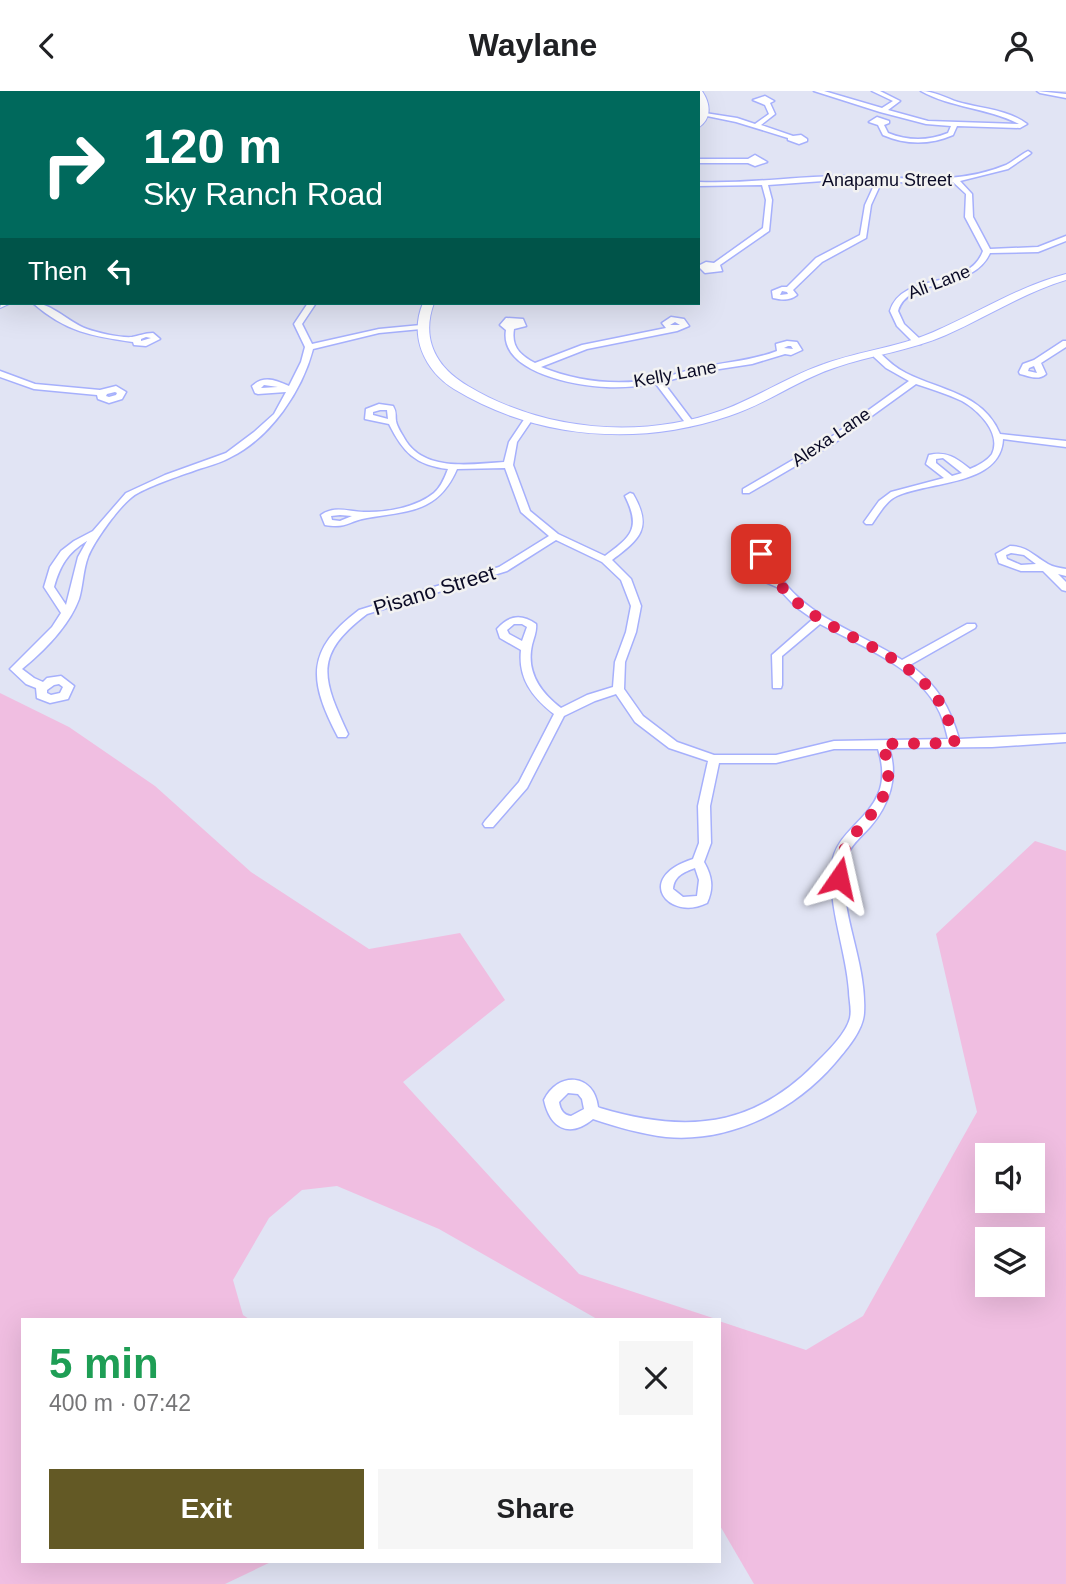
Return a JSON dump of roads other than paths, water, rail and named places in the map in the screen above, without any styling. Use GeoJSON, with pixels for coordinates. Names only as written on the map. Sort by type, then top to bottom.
{"type":"FeatureCollection","features":[{"type":"Feature","properties":{"kind":"street"},"geometry":{"type":"LineString","coordinates":[[817,91],[916,120],[954,125],[1024,124],[1007,115],[959,104],[924,91]]}},
{"type":"Feature","properties":{"kind":"street"},"geometry":{"type":"LineString","coordinates":[[875,91],[897,101],[882,111]]}},
{"type":"Feature","properties":{"kind":"street"},"geometry":{"type":"LineString","coordinates":[[1040,91],[1066,96]]}},
{"type":"Feature","properties":{"kind":"street"},"geometry":{"type":"LineString","coordinates":[[700,93],[705,115],[700,122]]}},
{"type":"Feature","properties":{"kind":"street"},"geometry":{"type":"LineString","coordinates":[[756,126],[772,114],[768,103]]}},
{"type":"Feature","properties":{"kind":"street"},"geometry":{"type":"LineString","coordinates":[[705,115],[791,137]]}},
{"type":"Feature","properties":{"kind":"street"},"geometry":{"type":"LineString","coordinates":[[881,124],[885,134],[892,138],[919,142],[942,139],[951,134],[954,125]]}},
{"type":"Feature","properties":{"kind":"street","name":"Anapamu Street"},"geometry":{"type":"LineString","coordinates":[[700,184],[765,185],[835,177],[930,183],[956,181],[1019,162],[1028,153]]}},
{"type":"Feature","properties":{"kind":"street"},"geometry":{"type":"LineString","coordinates":[[700,161],[749,161]]}},
{"type":"Feature","properties":{"kind":"street"},"geometry":{"type":"LineString","coordinates":[[789,290],[819,260],[863,236],[868,205],[879,180]]}},
{"type":"Feature","properties":{"kind":"street","name":"Ali Lane"},"geometry":{"type":"LineString","coordinates":[[918,342],[897,321],[894,312],[899,298],[911,289],[971,272],[982,263],[987,251],[970,217],[969,194],[956,181]]}},
{"type":"Feature","properties":{"kind":"street"},"geometry":{"type":"LineString","coordinates":[[716,265],[766,229],[769,200],[765,185]]}},
{"type":"Feature","properties":{"kind":"street"},"geometry":{"type":"LineString","coordinates":[[987,251],[1027,251],[1043,248],[1066,238]]}},
{"type":"Feature","properties":{"kind":"street"},"geometry":{"type":"LineString","coordinates":[[428,305],[421,327],[427,353],[444,376],[473,397],[528,420],[619,431],[690,422],[722,414],[757,400],[814,371],[918,342],[945,331],[1014,294],[1066,277]]}},
{"type":"Feature","properties":{"kind":"street"},"geometry":{"type":"LineString","coordinates":[[40,305],[71,326],[90,333],[136,339]]}},
{"type":"Feature","properties":{"kind":"street"},"geometry":{"type":"LineString","coordinates":[[43,686],[14,670],[16,665],[33,654],[56,629],[66,613],[73,601],[83,557],[96,533],[129,495],[168,477],[229,455],[276,415],[306,362],[309,347],[298,324],[311,305]]}},
{"type":"Feature","properties":{"kind":"street"},"geometry":{"type":"LineString","coordinates":[[309,347],[379,331],[421,327]]}},
{"type":"Feature","properties":{"kind":"street","name":"Kelly Lane"},"geometry":{"type":"LineString","coordinates":[[510,329],[509,344],[516,355],[553,376],[584,382],[617,384],[658,381],[695,371],[762,360],[783,352]]}},
{"type":"Feature","properties":{"kind":"street"},"geometry":{"type":"LineString","coordinates":[[534,367],[585,345],[637,338],[673,329]]}},
{"type":"Feature","properties":{"kind":"street"},"geometry":{"type":"LineString","coordinates":[[1037,362],[1066,343]]}},
{"type":"Feature","properties":{"kind":"street"},"geometry":{"type":"LineString","coordinates":[[869,522],[881,504],[895,494],[970,474],[991,460],[997,450],[998,436],[988,419],[977,408],[952,394],[914,381],[890,367],[877,355]]}},
{"type":"Feature","properties":{"kind":"street"},"geometry":{"type":"LineString","coordinates":[[0,374],[34,386],[101,393]]}},
{"type":"Feature","properties":{"kind":"street"},"geometry":{"type":"LineString","coordinates":[[658,381],[690,422]]}},
{"type":"Feature","properties":{"kind":"street","name":"Alexa Lane"},"geometry":{"type":"LineString","coordinates":[[746,491],[830,442],[914,381]]}},
{"type":"Feature","properties":{"kind":"street"},"geometry":{"type":"LineString","coordinates":[[528,420],[513,442],[508,465],[526,512],[555,536],[606,560],[625,579],[636,606],[631,632],[620,662],[618,689],[639,719],[673,745],[714,759],[776,759],[834,745],[1041,741],[1066,738]]}},
{"type":"Feature","properties":{"kind":"street"},"geometry":{"type":"LineString","coordinates":[[391,422],[408,450],[425,460],[454,466],[508,465]]}},
{"type":"Feature","properties":{"kind":"street"},"geometry":{"type":"LineString","coordinates":[[998,436],[1066,444]]}},
{"type":"Feature","properties":{"kind":"street"},"geometry":{"type":"LineString","coordinates":[[952,480],[931,464],[932,457],[940,454],[951,457],[970,474]]}},
{"type":"Feature","properties":{"kind":"street"},"geometry":{"type":"LineString","coordinates":[[363,515],[415,505],[438,495],[454,466]]}},
{"type":"Feature","properties":{"kind":"street"},"geometry":{"type":"LineString","coordinates":[[606,560],[630,542],[640,527],[640,513],[630,496]]}},
{"type":"Feature","properties":{"kind":"street"},"geometry":{"type":"LineString","coordinates":[[66,613],[49,587],[52,573],[65,550],[96,533]]}},
{"type":"Feature","properties":{"kind":"street","name":"Pisano Street"},"geometry":{"type":"LineString","coordinates":[[342,734],[328,704],[320,671],[326,648],[344,625],[363,612],[503,569],[555,536]]}},
{"type":"Feature","properties":{"kind":"street"},"geometry":{"type":"LineString","coordinates":[[1066,573],[1047,567],[1066,588]]}},
{"type":"Feature","properties":{"kind":"street"},"geometry":{"type":"LineString","coordinates":[[780,585],[819,619],[903,664],[921,679],[944,711],[955,743]]}},
{"type":"Feature","properties":{"kind":"street"},"geometry":{"type":"LineString","coordinates":[[777,685],[776,655],[819,619]]}},
{"type":"Feature","properties":{"kind":"street"},"geometry":{"type":"LineString","coordinates":[[903,664],[971,626]]}},
{"type":"Feature","properties":{"kind":"street"},"geometry":{"type":"LineString","coordinates":[[526,648],[528,675],[538,697],[561,713]]}},
{"type":"Feature","properties":{"kind":"street"},"geometry":{"type":"LineString","coordinates":[[489,824],[523,785],[561,713],[591,698],[618,689]]}},
{"type":"Feature","properties":{"kind":"street"},"geometry":{"type":"LineString","coordinates":[[591,1112],[631,1124],[671,1130],[726,1125],[766,1109],[808,1084],[837,1051],[857,1017],[856,980],[844,928],[838,863],[848,840],[867,822],[881,803],[888,759],[882,744]]}},
{"type":"Feature","properties":{"kind":"street"},"geometry":{"type":"LineString","coordinates":[[698,862],[705,843],[704,806],[714,759]]}}]}
